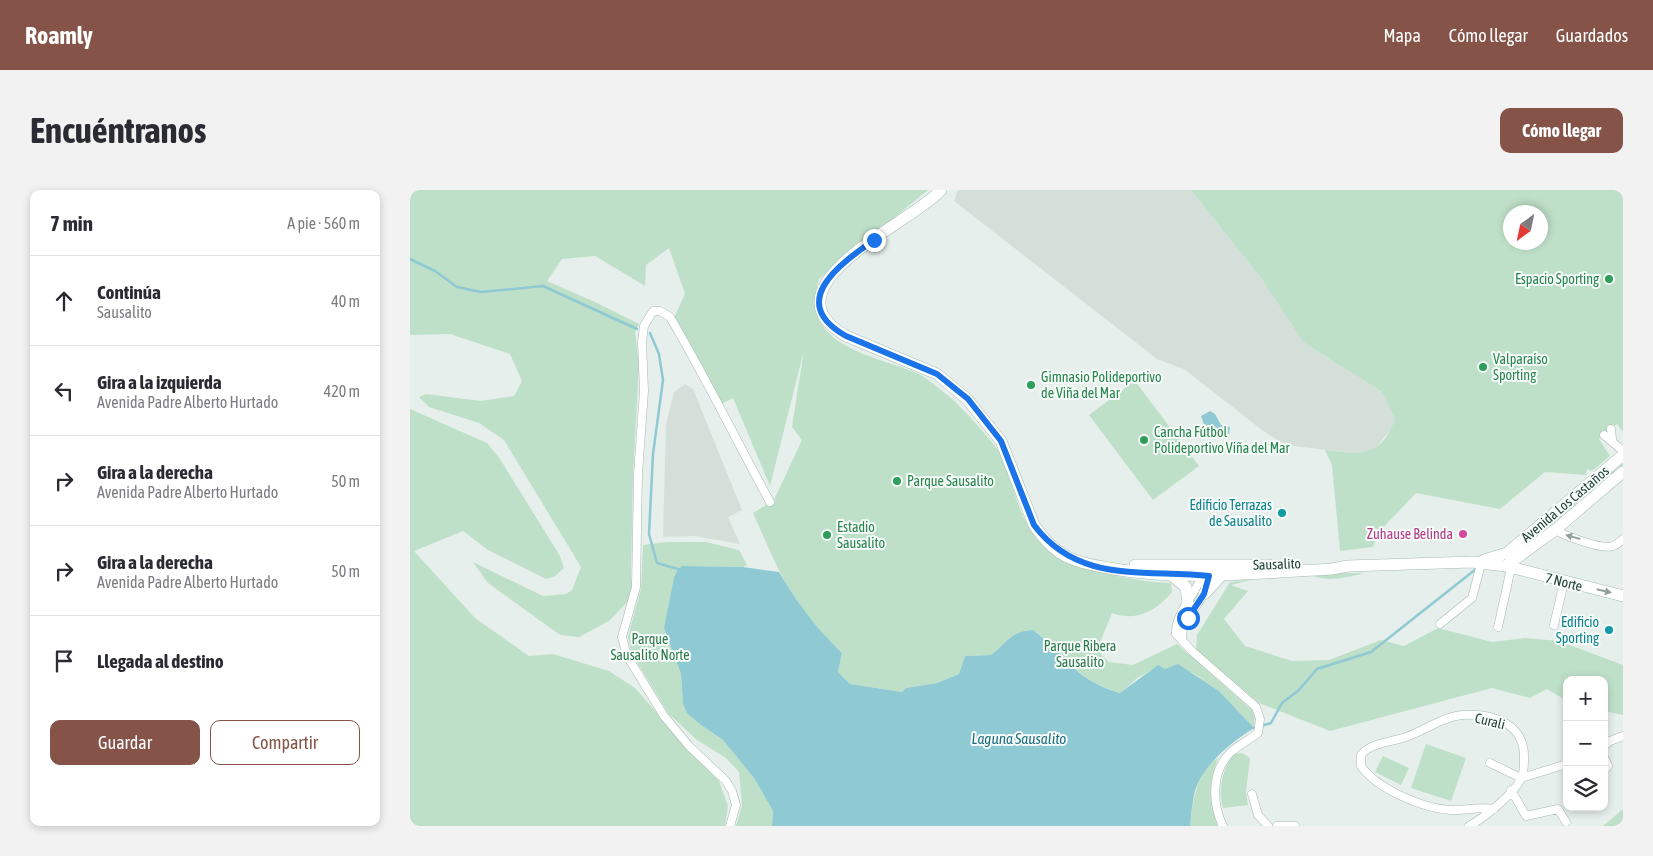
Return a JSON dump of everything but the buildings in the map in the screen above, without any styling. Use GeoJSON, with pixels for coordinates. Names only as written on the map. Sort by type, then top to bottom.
{"type":"FeatureCollection","features":[{"type":"Feature","properties":{"kind":"main road"},"geometry":{"type":"LineString","coordinates":[[941,190],[925,204],[833,271],[822,290],[822,311],[832,328],[923,367],[954,386],[981,415],[1001,441],[1013,466],[1024,502],[1034,525],[1042,537],[1068,558],[1085,564],[1120,571],[1170,574],[1206,572]]}},
{"type":"Feature","properties":{"kind":"main road","name":"Avenida Los Castaños"},"geometry":{"type":"LineString","coordinates":[[1507,553],[1623,455]]}},
{"type":"Feature","properties":{"kind":"main road","name":"Avenida Los Castaños"},"geometry":{"type":"LineString","coordinates":[[1509,567],[1623,472]]}},
{"type":"Feature","properties":{"kind":"main road"},"geometry":{"type":"LineString","coordinates":[[1507,553],[1505,560],[1509,567]]}},
{"type":"Feature","properties":{"kind":"main road","name":"Sausalito"},"geometry":{"type":"LineString","coordinates":[[1476,563],[1507,553]]}},
{"type":"Feature","properties":{"kind":"main road","name":"Sausalito"},"geometry":{"type":"LineString","coordinates":[[1206,572],[1331,563],[1348,566]]}},
{"type":"Feature","properties":{"kind":"main road","name":"Sausalito"},"geometry":{"type":"LineString","coordinates":[[1206,572],[1222,575],[1332,569],[1348,566],[1476,563],[1509,567]]}},
{"type":"Feature","properties":{"kind":"main road"},"geometry":{"type":"LineString","coordinates":[[1103,567],[1120,565],[1206,572]]}},
{"type":"Feature","properties":{"kind":"main road","name":"7 Norte"},"geometry":{"type":"LineString","coordinates":[[1509,567],[1623,596]]}},
{"type":"Feature","properties":{"kind":"main road"},"geometry":{"type":"LineString","coordinates":[[1170,574],[1186,587],[1188,603]]}},
{"type":"Feature","properties":{"kind":"main road"},"geometry":{"type":"LineString","coordinates":[[1204,594],[1222,575]]}},
{"type":"Feature","properties":{"kind":"street"},"geometry":{"type":"LineString","coordinates":[[730,826],[736,804],[732,790],[726,781],[689,746],[664,716],[626,656],[622,637],[636,587],[638,474],[644,390],[642,342],[644,326],[653,311],[660,311],[670,317],[723,409],[770,502]]}},
{"type":"Feature","properties":{"kind":"street"},"geometry":{"type":"LineString","coordinates":[[1611,429],[1612,439]]}},
{"type":"Feature","properties":{"kind":"street"},"geometry":{"type":"LineString","coordinates":[[1604,435],[1612,439],[1623,451]]}},
{"type":"Feature","properties":{"kind":"street"},"geometry":{"type":"LineString","coordinates":[[1555,530],[1565,536],[1606,546],[1614,546],[1623,539]]}},
{"type":"Feature","properties":{"kind":"street"},"geometry":{"type":"LineString","coordinates":[[1440,624],[1472,598],[1476,563]]}},
{"type":"Feature","properties":{"kind":"street"},"geometry":{"type":"LineString","coordinates":[[1498,627],[1509,567]]}},
{"type":"Feature","properties":{"kind":"street"},"geometry":{"type":"LineString","coordinates":[[1182,639],[1183,626],[1204,594],[1206,572]]}},
{"type":"Feature","properties":{"kind":"street"},"geometry":{"type":"LineString","coordinates":[[1206,572],[1176,627],[1176,634],[1192,652],[1256,707],[1259,727],[1222,762],[1216,781],[1216,797],[1218,815],[1223,826]]}},
{"type":"Feature","properties":{"kind":"street"},"geometry":{"type":"LineString","coordinates":[[1554,625],[1564,582]]}},
{"type":"Feature","properties":{"kind":"street","name":"Curali"},"geometry":{"type":"LineString","coordinates":[[1494,809],[1479,807],[1448,810],[1417,803],[1372,778],[1361,766],[1361,755],[1370,747],[1410,736],[1448,718],[1469,715],[1499,720],[1517,732],[1524,751],[1522,778]]}},
{"type":"Feature","properties":{"kind":"street"},"geometry":{"type":"LineString","coordinates":[[1608,743],[1623,736]]}},
{"type":"Feature","properties":{"kind":"street"},"geometry":{"type":"LineString","coordinates":[[1490,762],[1522,778]]}},
{"type":"Feature","properties":{"kind":"street"},"geometry":{"type":"LineString","coordinates":[[1469,826],[1494,809],[1522,778],[1563,765]]}},
{"type":"Feature","properties":{"kind":"street"},"geometry":{"type":"LineString","coordinates":[[1511,790],[1526,816],[1558,809],[1566,822]]}},
{"type":"Feature","properties":{"kind":"street"},"geometry":{"type":"LineString","coordinates":[[1252,794],[1258,815],[1268,826]]}},
{"type":"Feature","properties":{"kind":"street"},"geometry":{"type":"LineString","coordinates":[[1277,826],[1295,826]]}},
{"type":"Feature","properties":{"kind":"shaded area"},"geometry":{"type":"Polygon","coordinates":[[[958,190],[1191,190],[1261,278],[1303,342],[1382,392],[1395,419],[1391,429],[1374,450],[1361,454],[1285,445],[1262,430],[1184,369],[1157,359],[954,201],[958,190]]]}},
{"type":"Feature","properties":{"kind":"shaded area"},"geometry":{"type":"Polygon","coordinates":[[[685,384],[693,389],[742,510],[728,517],[740,544],[694,536],[663,537],[666,424],[674,392],[685,384]]]}},
{"type":"Feature","properties":{"kind":"green space","name":"Parque Ribera Sausalito"},"geometry":{"type":"Polygon","coordinates":[[[410,190],[928,190],[819,279],[815,302],[819,320],[829,334],[844,344],[862,353],[919,374],[946,394],[969,416],[1002,455],[1027,523],[1037,539],[1051,552],[1062,559],[1092,570],[1126,578],[1171,583],[1172,592],[1153,609],[1130,616],[1112,613],[1097,650],[1109,662],[1133,665],[1177,644],[1255,713],[1254,728],[1219,691],[1193,673],[1165,669],[1158,666],[1136,679],[1121,693],[1105,688],[1082,674],[1033,630],[1019,632],[991,655],[965,656],[959,674],[937,683],[906,688],[902,692],[850,684],[838,672],[842,653],[816,629],[796,602],[780,573],[753,513],[774,500],[802,440],[792,427],[804,350],[770,486],[733,398],[719,405],[674,318],[685,294],[669,248],[646,265],[645,286],[595,256],[562,259],[547,281],[639,324],[635,332],[639,365],[633,475],[631,578],[634,595],[609,621],[579,637],[560,635],[488,583],[473,562],[543,596],[566,594],[572,590],[581,567],[504,440],[479,423],[429,407],[419,397],[426,394],[481,401],[514,396],[522,381],[510,354],[450,334],[410,335],[410,190]]]}},
{"type":"Feature","properties":{"kind":"green space","name":"Valparaíso Sporting"},"geometry":{"type":"Polygon","coordinates":[[[1191,190],[1623,190],[1623,432],[1617,424],[1599,439],[1610,456],[1592,471],[1587,469],[1586,475],[1545,472],[1500,509],[1416,493],[1379,532],[1373,547],[1340,551],[1332,465],[1325,450],[1368,451],[1383,441],[1395,419],[1382,392],[1303,342],[1261,278],[1191,190]]]}},
{"type":"Feature","properties":{"kind":"green space","name":"Cancha Fútbol Polideportivo Viña del Mar"},"geometry":{"type":"Polygon","coordinates":[[[1135,381],[1199,466],[1153,500],[1089,415],[1135,381]]]}},
{"type":"Feature","properties":{"kind":"green space"},"geometry":{"type":"Polygon","coordinates":[[[410,409],[487,443],[500,459],[560,556],[564,568],[555,576],[546,579],[488,550],[463,531],[414,551],[475,618],[529,656],[553,654],[609,671],[635,688],[719,781],[728,806],[725,826],[410,826],[410,409]]]}},
{"type":"Feature","properties":{"kind":"green space"},"geometry":{"type":"Polygon","coordinates":[[[1623,463],[1623,468],[1516,555],[1515,552],[1623,463]]]}},
{"type":"Feature","properties":{"kind":"green space","name":"Parque Sausalito Norte"},"geometry":{"type":"Polygon","coordinates":[[[667,542],[706,542],[739,550],[747,565],[743,567],[682,566],[678,569],[664,628],[681,674],[683,704],[701,725],[723,740],[754,778],[773,811],[772,826],[736,826],[742,805],[739,772],[726,758],[697,740],[668,713],[632,654],[628,637],[641,588],[643,545],[667,542]]]}},
{"type":"Feature","properties":{"kind":"green space"},"geometry":{"type":"Polygon","coordinates":[[[1309,573],[1364,573],[1344,578],[1328,579],[1309,573]]]}},
{"type":"Feature","properties":{"kind":"green space"},"geometry":{"type":"Polygon","coordinates":[[[1254,579],[1231,585],[1248,591],[1224,619],[1245,646],[1292,661],[1329,660],[1381,640],[1404,646],[1438,628],[1492,642],[1525,638],[1559,641],[1623,665],[1623,715],[1608,712],[1608,676],[1563,676],[1563,699],[1547,689],[1530,698],[1492,688],[1330,731],[1259,703],[1196,649],[1197,635],[1230,582],[1254,579]]]}},
{"type":"Feature","properties":{"kind":"green space"},"geometry":{"type":"Polygon","coordinates":[[[1426,744],[1466,758],[1451,801],[1411,788],[1426,744]]]}},
{"type":"Feature","properties":{"kind":"green space"},"geometry":{"type":"Polygon","coordinates":[[[1242,753],[1250,758],[1246,792],[1248,805],[1223,808],[1221,787],[1226,767],[1233,754],[1242,753]]]}},
{"type":"Feature","properties":{"kind":"green space"},"geometry":{"type":"Polygon","coordinates":[[[1383,756],[1409,768],[1401,785],[1375,772],[1383,756]]]}},
{"type":"Feature","properties":{"kind":"green space"},"geometry":{"type":"Polygon","coordinates":[[[1218,758],[1213,776],[1212,800],[1220,826],[1190,826],[1194,797],[1200,779],[1218,758]]]}},
{"type":"Feature","properties":{"kind":"green space"},"geometry":{"type":"Polygon","coordinates":[[[1623,809],[1623,826],[1603,826],[1623,809]]]}},
{"type":"Feature","properties":{"kind":"water"},"geometry":{"type":"Polygon","coordinates":[[[1210,411],[1215,414],[1221,425],[1230,427],[1229,434],[1219,432],[1208,436],[1201,416],[1210,411]]]}},
{"type":"Feature","properties":{"kind":"water","name":"Laguna Sausalito"},"geometry":{"type":"Polygon","coordinates":[[[682,566],[743,567],[779,572],[807,615],[842,653],[838,672],[850,684],[902,692],[906,688],[937,683],[959,674],[965,656],[991,655],[1019,632],[1033,630],[1092,682],[1120,693],[1158,665],[1165,669],[1178,664],[1219,691],[1254,728],[1226,748],[1209,765],[1197,785],[1190,826],[772,826],[773,811],[754,778],[723,740],[687,713],[683,704],[681,674],[664,628],[674,578],[678,569],[682,566]]]}},
{"type":"Feature","properties":{"kind":"waterway"},"geometry":{"type":"LineString","coordinates":[[410,259],[435,271],[457,287],[481,292],[543,286],[637,329]]}},
{"type":"Feature","properties":{"kind":"waterway"},"geometry":{"type":"LineString","coordinates":[[650,333],[659,354],[663,380],[653,454],[649,534],[657,563],[678,569]]}},
{"type":"Feature","properties":{"kind":"waterway"},"geometry":{"type":"LineString","coordinates":[[1254,728],[1271,723],[1282,703],[1299,690],[1317,669],[1371,652],[1476,569]]}},
{"type":"Feature","properties":{"kind":"place","name":"Espacio Sporting"},"geometry":{"type":"Point","coordinates":[1609,279]}},
{"type":"Feature","properties":{"kind":"place","name":"Valparaíso Sporting"},"geometry":{"type":"Point","coordinates":[1483,367]}},
{"type":"Feature","properties":{"kind":"place","name":"Gimnasio Polideportivo de Viña del Mar"},"geometry":{"type":"Point","coordinates":[1031,385]}},
{"type":"Feature","properties":{"kind":"place","name":"Cancha Fútbol Polideportivo Viña del Mar"},"geometry":{"type":"Point","coordinates":[1144,440]}},
{"type":"Feature","properties":{"kind":"place","name":"Parque Sausalito"},"geometry":{"type":"Point","coordinates":[897,481]}},
{"type":"Feature","properties":{"kind":"place","name":"Edificio Terrazas de Sausalito"},"geometry":{"type":"Point","coordinates":[1282,513]}},
{"type":"Feature","properties":{"kind":"place","name":"Zuhause Belinda"},"geometry":{"type":"Point","coordinates":[1463,534]}},
{"type":"Feature","properties":{"kind":"place","name":"Estadio Sausalito"},"geometry":{"type":"Point","coordinates":[827,535]}},
{"type":"Feature","properties":{"kind":"place","name":"Edificio Sporting"},"geometry":{"type":"Point","coordinates":[1609,630]}},
{"type":"Feature","properties":{"kind":"route"},"geometry":{"type":"LineString","coordinates":[[874,240],[846,259],[826,280],[820,302],[825,319],[832,328],[846,336],[937,374],[968,399],[991,427],[1009,456],[1024,502],[1034,525],[1042,537],[1068,558],[1085,564],[1120,571],[1209,576],[1204,594],[1188,618]]}}]}
